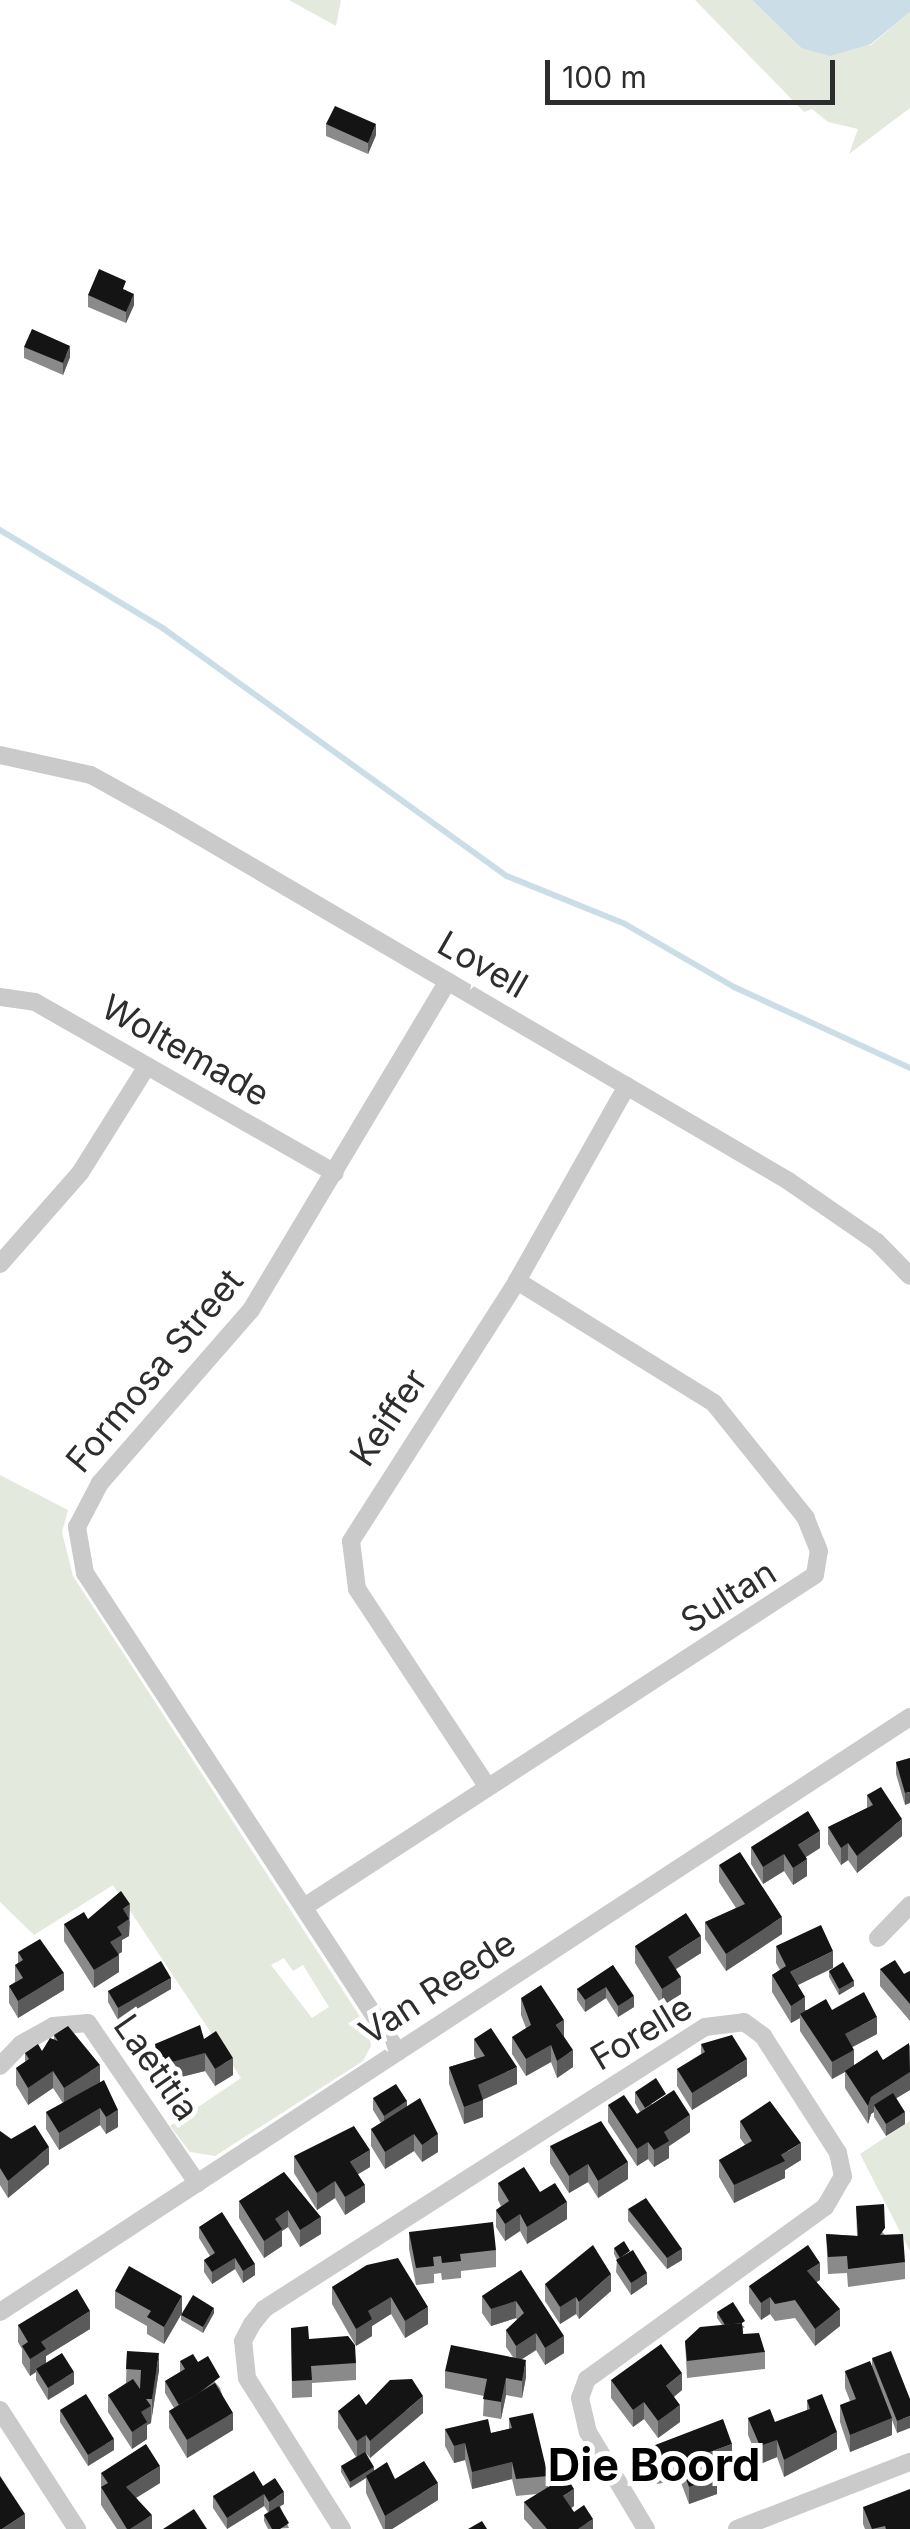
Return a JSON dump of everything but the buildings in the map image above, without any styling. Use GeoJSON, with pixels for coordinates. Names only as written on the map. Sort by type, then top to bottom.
{"type":"FeatureCollection","features":[{"type":"Feature","properties":{"kind":"street","name":"Lovell"},"geometry":{"type":"LineString","coordinates":[[0,755],[91,775],[835,1210],[910,1276]]}},
{"type":"Feature","properties":{"kind":"street","name":"Formosa Street"},"geometry":{"type":"LineString","coordinates":[[398,2052],[85,1573],[77,1527],[100,1483],[251,1310],[448,982]]}},
{"type":"Feature","properties":{"kind":"street","name":"Woltemade"},"geometry":{"type":"LineString","coordinates":[[0,997],[35,1002],[335,1172]]}},
{"type":"Feature","properties":{"kind":"street"},"geometry":{"type":"LineString","coordinates":[[0,1264],[88,1161],[147,1066]]}},
{"type":"Feature","properties":{"kind":"street","name":"Keiffer"},"geometry":{"type":"LineString","coordinates":[[486,1786],[357,1588],[348,1558],[360,1517],[517,1281],[627,1086]]}},
{"type":"Feature","properties":{"kind":"street","name":"Sultan"},"geometry":{"type":"LineString","coordinates":[[304,1908],[486,1786],[796,1592],[818,1562],[806,1518],[714,1403],[517,1281]]}},
{"type":"Feature","properties":{"kind":"street","name":"Van Reede"},"geometry":{"type":"LineString","coordinates":[[0,2312],[910,1717]]}},
{"type":"Feature","properties":{"kind":"street"},"geometry":{"type":"LineString","coordinates":[[878,1938],[910,1905]]}},
{"type":"Feature","properties":{"kind":"street","name":"Forelle"},"geometry":{"type":"LineString","coordinates":[[342,2529],[246,2378],[241,2359],[252,2324],[264,2309],[705,2028],[744,2022],[763,2036],[838,2154],[843,2176],[825,2206],[586,2380],[580,2398],[588,2432],[646,2529]]}},
{"type":"Feature","properties":{"kind":"street","name":"Laetitia"},"geometry":{"type":"LineString","coordinates":[[0,2066],[21,2044],[54,2026],[88,2023],[197,2183]]}},
{"type":"Feature","properties":{"kind":"street"},"geometry":{"type":"LineString","coordinates":[[0,2410],[77,2529]]}},
{"type":"Feature","properties":{"kind":"street"},"geometry":{"type":"LineString","coordinates":[[737,2529],[910,2462]]}},
{"type":"Feature","properties":{"kind":"shaded area"},"geometry":{"type":"Polygon","coordinates":[[[289,0],[341,0],[336,26],[289,0]]]}},
{"type":"Feature","properties":{"kind":"shaded area"},"geometry":{"type":"Polygon","coordinates":[[[695,0],[752,0],[801,48],[871,45],[910,12],[910,108],[849,154],[858,129],[828,122],[812,109],[804,112],[695,0]]]}},
{"type":"Feature","properties":{"kind":"shaded area"},"geometry":{"type":"Polygon","coordinates":[[[752,0],[910,0],[910,12],[871,44],[830,56],[801,48],[752,0]]]}},
{"type":"Feature","properties":{"kind":"shaded area"},"geometry":{"type":"Polygon","coordinates":[[[0,1475],[68,1510],[62,1532],[73,1576],[368,2029],[371,2046],[363,2061],[215,2156],[190,2152],[170,2126],[241,2078],[113,1885],[34,1935],[0,1902],[0,1475]],[[284,1958],[271,1965],[312,2018],[329,2007],[303,1965],[293,1971],[284,1958]]]}},
{"type":"Feature","properties":{"kind":"shaded area"},"geometry":{"type":"Polygon","coordinates":[[[910,2121],[910,2251],[860,2154],[910,2121]]]}},
{"type":"Feature","properties":{"kind":"waterway"},"geometry":{"type":"LineString","coordinates":[[0,530],[164,629],[507,876],[625,924],[734,987],[910,1068]]}},
{"type":"Feature","properties":{"kind":"district","name":"Die Boord"},"geometry":{"type":"Point","coordinates":[654,2465]}}]}
